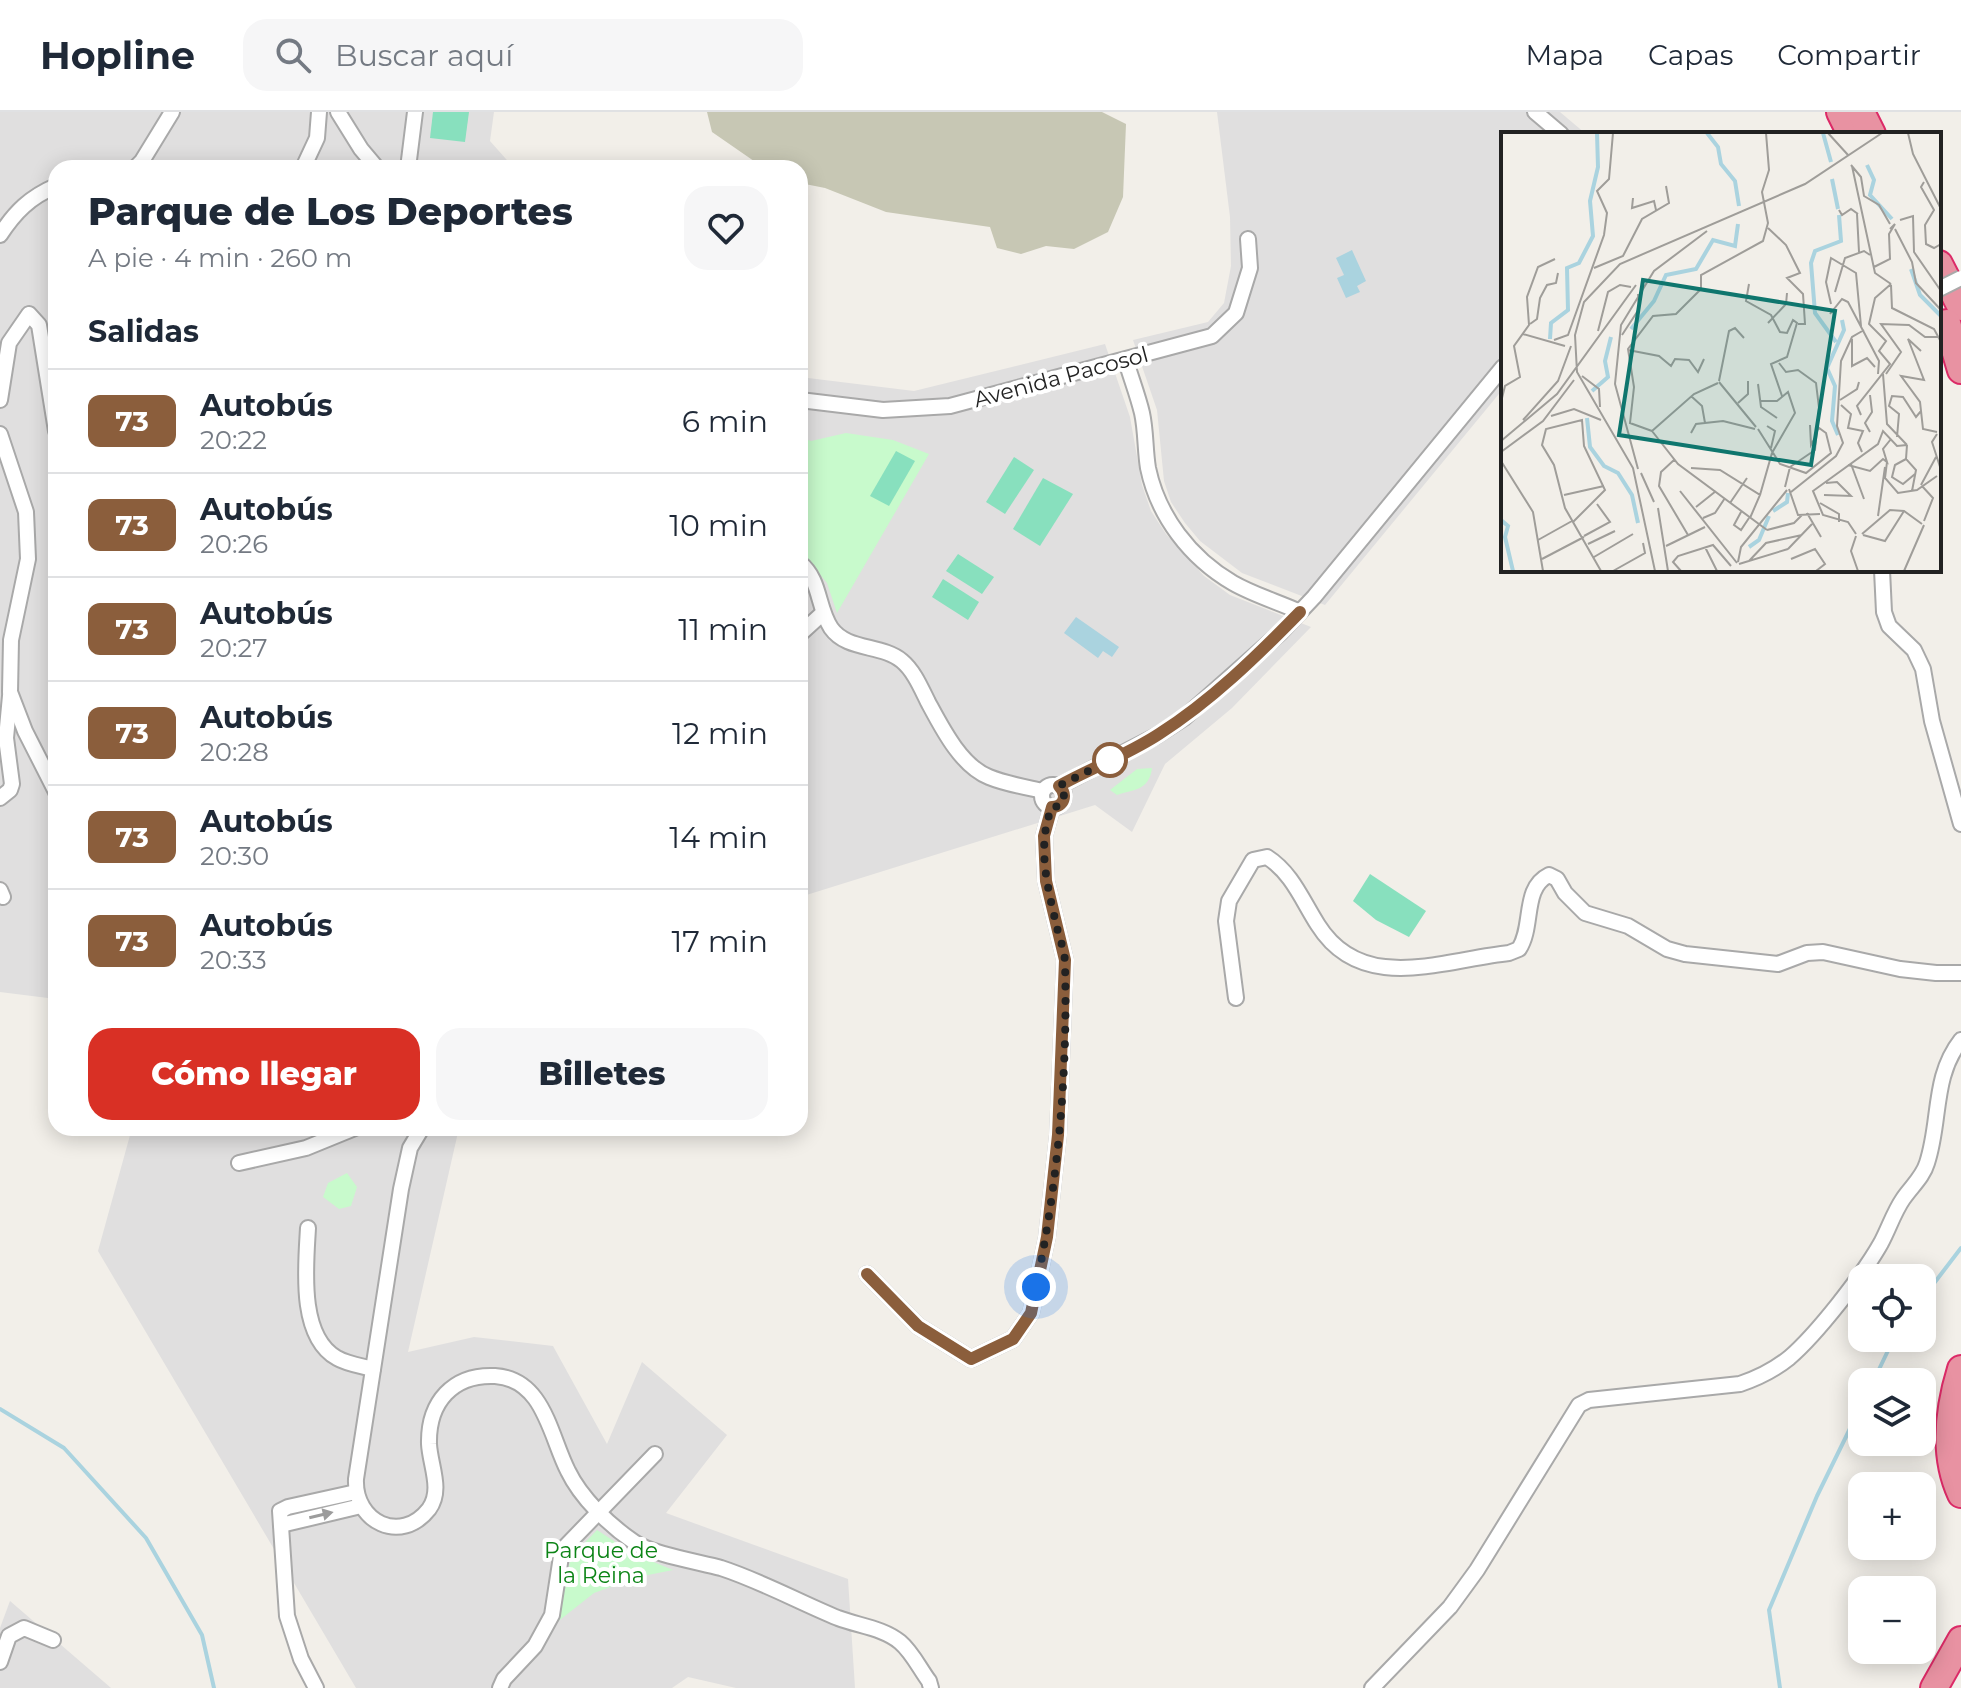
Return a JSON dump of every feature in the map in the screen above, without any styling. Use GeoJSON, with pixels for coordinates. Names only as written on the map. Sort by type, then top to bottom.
{"type":"FeatureCollection","features":[{"type":"Feature","properties":{"kind":"highway"},"geometry":{"type":"LineString","coordinates":[[1840,112],[1850,132]]}},
{"type":"Feature","properties":{"kind":"highway"},"geometry":{"type":"LineString","coordinates":[[1861,112],[1871,132]]}},
{"type":"Feature","properties":{"kind":"highway"},"geometry":{"type":"LineString","coordinates":[[1941,274],[1961,370]]}},
{"type":"Feature","properties":{"kind":"highway"},"geometry":{"type":"LineString","coordinates":[[1949,313],[1961,349]]}},
{"type":"Feature","properties":{"kind":"highway"},"geometry":{"type":"LineString","coordinates":[[1961,1369],[1950,1423],[1951,1455],[1961,1494]]}},
{"type":"Feature","properties":{"kind":"highway"},"geometry":{"type":"LineString","coordinates":[[1934,1688],[1961,1640]]}},
{"type":"Feature","properties":{"kind":"highway"},"geometry":{"type":"LineString","coordinates":[[1952,1688],[1961,1675]]}},
{"type":"Feature","properties":{"kind":"street"},"geometry":{"type":"LineString","coordinates":[[143,160],[172,112]]}},
{"type":"Feature","properties":{"kind":"street"},"geometry":{"type":"LineString","coordinates":[[307,160],[317,138],[319,112]]}},
{"type":"Feature","properties":{"kind":"street"},"geometry":{"type":"LineString","coordinates":[[338,112],[370,160]]}},
{"type":"Feature","properties":{"kind":"street"},"geometry":{"type":"LineString","coordinates":[[409,160],[415,112]]}},
{"type":"Feature","properties":{"kind":"street"},"geometry":{"type":"LineString","coordinates":[[1535,112],[1559,132]]}},
{"type":"Feature","properties":{"kind":"street"},"geometry":{"type":"LineString","coordinates":[[0,235],[18,209],[48,190]]}},
{"type":"Feature","properties":{"kind":"street","name":"Avenida Pacosol"},"geometry":{"type":"LineString","coordinates":[[808,401],[883,410],[950,406],[1212,336],[1236,313],[1250,268],[1248,239]]}},
{"type":"Feature","properties":{"kind":"street"},"geometry":{"type":"LineString","coordinates":[[1941,288],[1961,278]]}},
{"type":"Feature","properties":{"kind":"street"},"geometry":{"type":"LineString","coordinates":[[0,400],[9,343],[29,314],[39,325],[48,381]]}},
{"type":"Feature","properties":{"kind":"street"},"geometry":{"type":"LineString","coordinates":[[1126,361],[1143,415],[1152,484],[1161,508],[1174,529],[1211,568],[1235,584],[1300,612]]}},
{"type":"Feature","properties":{"kind":"street"},"geometry":{"type":"LineString","coordinates":[[808,569],[823,613],[833,631],[843,639],[873,647],[901,660],[911,671],[942,728],[962,755],[986,776],[1043,791],[1052,785],[1059,786],[1156,736],[1184,718],[1260,652],[1300,612],[1501,369]]}},
{"type":"Feature","properties":{"kind":"street"},"geometry":{"type":"LineString","coordinates":[[0,434],[26,512],[28,559],[11,640],[6,738],[12,784],[0,798]]}},
{"type":"Feature","properties":{"kind":"street"},"geometry":{"type":"LineString","coordinates":[[0,470],[7,450]]}},
{"type":"Feature","properties":{"kind":"street"},"geometry":{"type":"LineString","coordinates":[[1882,572],[1884,612],[1889,626],[1914,650],[1923,669],[1932,721],[1961,824]]}},
{"type":"Feature","properties":{"kind":"street"},"geometry":{"type":"LineString","coordinates":[[808,627],[823,613]]}},
{"type":"Feature","properties":{"kind":"street"},"geometry":{"type":"LineString","coordinates":[[10,692],[48,776]]}},
{"type":"Feature","properties":{"kind":"street"},"geometry":{"type":"LineString","coordinates":[[6,738],[25,731]]}},
{"type":"Feature","properties":{"kind":"street"},"geometry":{"type":"LineString","coordinates":[[1043,791],[1043,802],[1052,807],[1059,806],[1064,800],[1064,792],[1059,786]]}},
{"type":"Feature","properties":{"kind":"street"},"geometry":{"type":"LineString","coordinates":[[867,1274],[918,1326],[971,1359],[1013,1339],[1031,1313],[1047,1237],[1064,1046],[1065,960],[1046,881],[1044,836],[1052,807]]}},
{"type":"Feature","properties":{"kind":"street"},"geometry":{"type":"LineString","coordinates":[[1236,998],[1226,921],[1229,901],[1253,860],[1267,857],[1293,881],[1325,935],[1352,959],[1379,968],[1405,969],[1519,949],[1527,929],[1534,889],[1539,880],[1549,875],[1557,879],[1565,893],[1585,913],[1628,926],[1667,949],[1685,954],[1778,964],[1807,953],[1823,952],[1900,969],[1961,973]]}},
{"type":"Feature","properties":{"kind":"street"},"geometry":{"type":"LineString","coordinates":[[1372,1688],[1450,1607],[1579,1405],[1589,1400],[1740,1384],[1762,1377],[1804,1343],[1849,1289],[1880,1245],[1902,1200],[1926,1168],[1940,1080],[1952,1051],[1961,1040]]}},
{"type":"Feature","properties":{"kind":"street"},"geometry":{"type":"LineString","coordinates":[[239,1163],[306,1148],[341,1136]]}},
{"type":"Feature","properties":{"kind":"street"},"geometry":{"type":"LineString","coordinates":[[417,1136],[407,1162],[373,1369],[358,1499],[372,1520],[394,1528],[411,1524],[428,1510],[435,1497],[429,1443],[434,1411],[449,1389],[466,1378],[497,1376],[522,1384],[538,1402],[568,1471],[599,1512],[636,1544],[724,1570],[842,1619],[880,1631],[901,1643],[931,1688]]}},
{"type":"Feature","properties":{"kind":"street"},"geometry":{"type":"LineString","coordinates":[[308,1228],[305,1275],[308,1317],[335,1357],[373,1369]]}},
{"type":"Feature","properties":{"kind":"street"},"geometry":{"type":"LineString","coordinates":[[500,1688],[504,1679],[535,1646],[552,1615],[562,1550],[655,1454]]}},
{"type":"Feature","properties":{"kind":"street"},"geometry":{"type":"LineString","coordinates":[[316,1688],[301,1659],[287,1616],[281,1518],[358,1499]]}},
{"type":"Feature","properties":{"kind":"street"},"geometry":{"type":"LineString","coordinates":[[0,1662],[9,1636],[24,1628],[53,1640]]}},
{"type":"Feature","properties":{"kind":"shaded area"},"geometry":{"type":"Polygon","coordinates":[[[0,112],[494,112],[490,141],[507,160],[48,160],[48,998],[0,992],[0,112]]]}},
{"type":"Feature","properties":{"kind":"shaded area"},"geometry":{"type":"Polygon","coordinates":[[[707,112],[1102,112],[1126,124],[1123,197],[1108,232],[1074,249],[1046,246],[1021,254],[997,248],[990,227],[886,212],[825,188],[808,185],[808,160],[752,160],[712,132],[707,112]]]}},
{"type":"Feature","properties":{"kind":"shaded area"},"geometry":{"type":"Polygon","coordinates":[[[1217,112],[1560,112],[1584,132],[1501,132],[1501,391],[1325,605],[1242,573],[1200,541],[1171,502],[1164,481],[1157,410],[1133,340],[1208,322],[1224,303],[1231,266],[1230,217],[1217,112]]]}},
{"type":"Feature","properties":{"kind":"shaded area"},"geometry":{"type":"Polygon","coordinates":[[[1105,344],[1130,417],[1142,485],[1151,511],[1166,534],[1204,576],[1230,595],[1311,627],[1232,708],[1165,764],[1132,832],[1095,805],[808,895],[808,378],[914,391],[1105,344]]]}},
{"type":"Feature","properties":{"kind":"shaded area"},"geometry":{"type":"Polygon","coordinates":[[[130,1136],[457,1136],[408,1352],[474,1337],[553,1346],[607,1444],[642,1362],[727,1435],[666,1513],[848,1579],[855,1688],[736,1688],[688,1677],[672,1688],[356,1688],[98,1251],[130,1136]]]}},
{"type":"Feature","properties":{"kind":"shaded area"},"geometry":{"type":"Polygon","coordinates":[[[10,1601],[111,1688],[0,1688],[0,1628],[10,1601]]]}},
{"type":"Feature","properties":{"kind":"green space"},"geometry":{"type":"Polygon","coordinates":[[[433,112],[469,112],[465,142],[430,138],[433,112]]]}},
{"type":"Feature","properties":{"kind":"green space"},"geometry":{"type":"Polygon","coordinates":[[[846,433],[893,440],[929,454],[837,613],[827,583],[808,560],[808,440],[846,433]]]}},
{"type":"Feature","properties":{"kind":"green space"},"geometry":{"type":"Polygon","coordinates":[[[896,451],[915,461],[889,506],[870,496],[896,451]]]}},
{"type":"Feature","properties":{"kind":"green space"},"geometry":{"type":"Polygon","coordinates":[[[1014,457],[1034,470],[1005,514],[986,502],[1014,457]]]}},
{"type":"Feature","properties":{"kind":"green space"},"geometry":{"type":"Polygon","coordinates":[[[1043,478],[1073,494],[1040,546],[1013,529],[1043,478]]]}},
{"type":"Feature","properties":{"kind":"green space"},"geometry":{"type":"Polygon","coordinates":[[[958,554],[994,577],[982,594],[946,571],[958,554]]]}},
{"type":"Feature","properties":{"kind":"green space"},"geometry":{"type":"Polygon","coordinates":[[[943,579],[979,602],[968,620],[932,597],[943,579]]]}},
{"type":"Feature","properties":{"kind":"green space"},"geometry":{"type":"Polygon","coordinates":[[[1152,768],[1148,781],[1140,788],[1117,795],[1110,790],[1137,769],[1152,768]]]}},
{"type":"Feature","properties":{"kind":"green space"},"geometry":{"type":"Polygon","coordinates":[[[1370,874],[1426,911],[1409,937],[1376,920],[1353,901],[1370,874]]]}},
{"type":"Feature","properties":{"kind":"green space"},"geometry":{"type":"Polygon","coordinates":[[[347,1173],[357,1187],[351,1206],[339,1209],[323,1197],[328,1183],[347,1173]]]}},
{"type":"Feature","properties":{"kind":"green space","name":"Parque de la Reina"},"geometry":{"type":"Polygon","coordinates":[[[597,1530],[634,1554],[673,1570],[638,1577],[594,1593],[556,1623],[571,1557],[597,1530]]]}},
{"type":"Feature","properties":{"kind":"water"},"geometry":{"type":"Polygon","coordinates":[[[1352,250],[1366,281],[1357,286],[1360,292],[1346,298],[1337,278],[1344,275],[1336,258],[1352,250]]]}},
{"type":"Feature","properties":{"kind":"water"},"geometry":{"type":"Polygon","coordinates":[[[1076,617],[1119,647],[1112,657],[1103,651],[1098,658],[1064,633],[1076,617]]]}},
{"type":"Feature","properties":{"kind":"waterway"},"geometry":{"type":"LineString","coordinates":[[1936,1281],[1961,1248]]}},
{"type":"Feature","properties":{"kind":"waterway"},"geometry":{"type":"LineString","coordinates":[[1880,1368],[1887,1352]]}},
{"type":"Feature","properties":{"kind":"waterway"},"geometry":{"type":"LineString","coordinates":[[0,1409],[64,1448],[146,1538],[202,1635],[214,1688]]}},
{"type":"Feature","properties":{"kind":"waterway"},"geometry":{"type":"LineString","coordinates":[[1780,1688],[1769,1610],[1817,1496],[1848,1433]]}},
{"type":"Feature","properties":{"kind":"bus line","name":"73"},"geometry":{"type":"LineString","coordinates":[[867,1274],[918,1326],[971,1359],[1013,1339],[1031,1313],[1047,1237],[1064,1046],[1065,960],[1046,881],[1044,836],[1052,807],[1059,806],[1064,800],[1064,792],[1059,786],[1156,736],[1184,718],[1260,652],[1300,612]]}},
{"type":"Feature","properties":{"kind":"route"},"geometry":{"type":"LineString","coordinates":[[1036,1287],[1047,1237],[1064,1046],[1065,960],[1046,881],[1044,836],[1052,807],[1059,806],[1064,800],[1064,792],[1059,786],[1110,760]]}}]}
